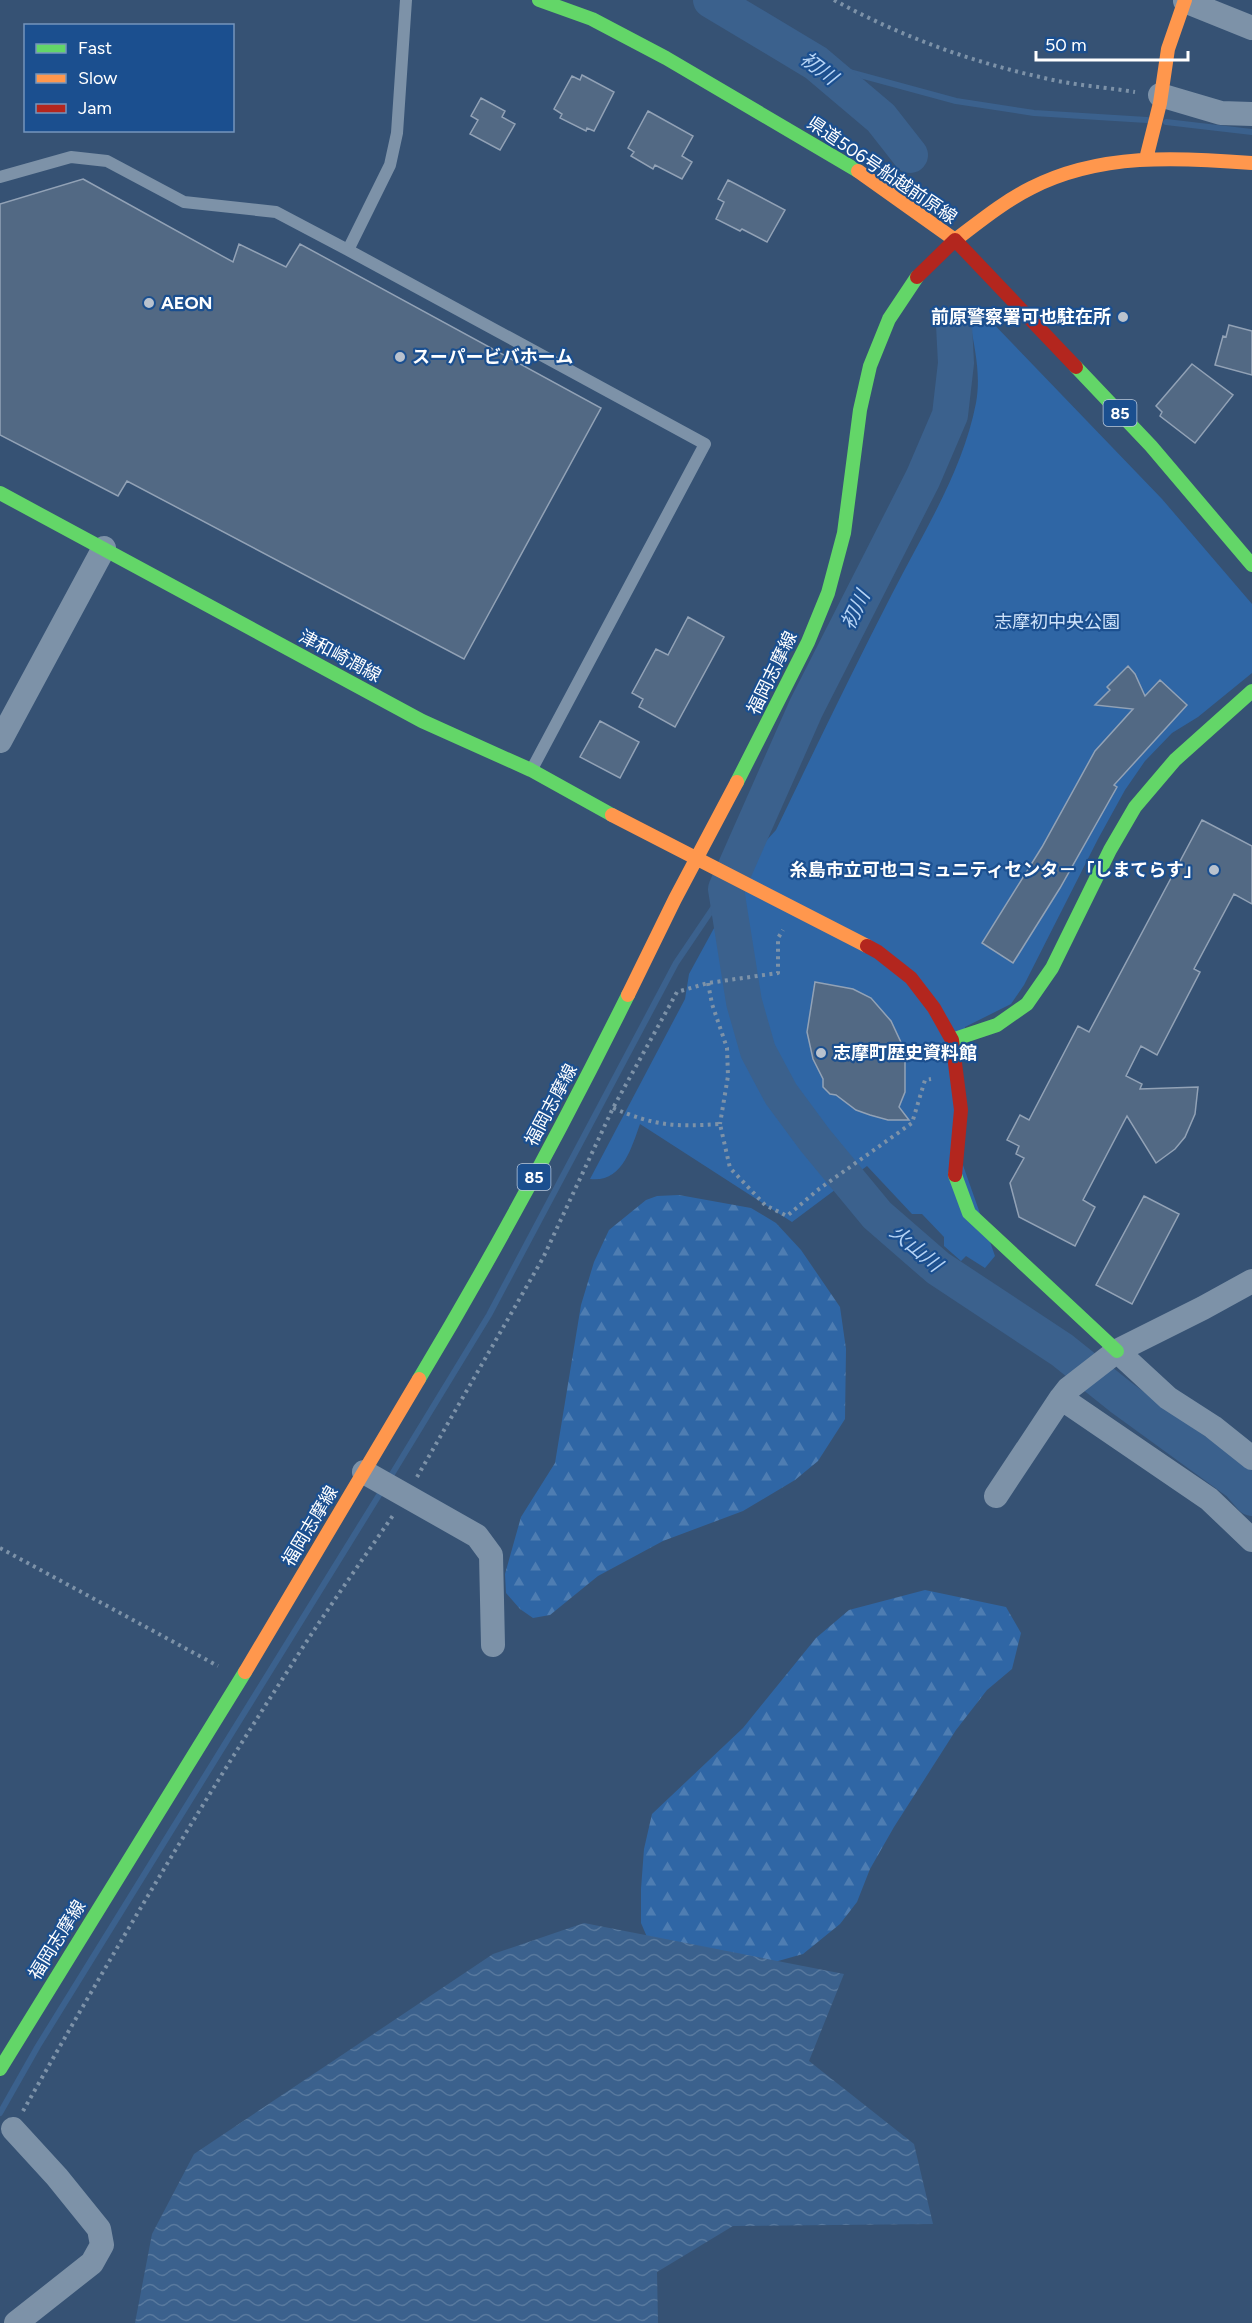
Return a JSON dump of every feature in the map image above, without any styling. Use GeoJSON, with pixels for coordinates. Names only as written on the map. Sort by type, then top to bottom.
{"type":"FeatureCollection","features":[{"type":"Feature","properties":{"kind":"main road","name":"県道506号船越前原線"},"geometry":{"type":"LineString","coordinates":[[539,0],[592,19],[666,58],[864,176],[955,240],[1000,205],[1044,181],[1091,167],[1146,159],[1252,163]]}},
{"type":"Feature","properties":{"kind":"main road"},"geometry":{"type":"LineString","coordinates":[[1146,159],[1160,99],[1168,49],[1185,0]]}},
{"type":"Feature","properties":{"kind":"main road","name":"85"},"geometry":{"type":"LineString","coordinates":[[955,240],[1151,446],[1252,565]]}},
{"type":"Feature","properties":{"kind":"main road","name":"福岡志摩線"},"geometry":{"type":"LineString","coordinates":[[0,2069],[240,1678],[368,1475],[481,1275],[576,1099],[675,899],[808,642],[828,593],[844,533],[860,410],[870,366],[889,319],[918,276],[955,240]]}},
{"type":"Feature","properties":{"kind":"main road","name":"津和崎潤線"},"geometry":{"type":"LineString","coordinates":[[0,493],[422,721],[531,770],[619,819],[878,952],[911,978],[934,1008],[951,1040],[961,1110],[955,1177],[969,1213],[1113,1354]]}},
{"type":"Feature","properties":{"kind":"main road"},"geometry":{"type":"LineString","coordinates":[[951,1040],[1003,1023],[1027,1005],[1044,984],[1102,867],[1135,807],[1192,744],[1252,691]]}},
{"type":"Feature","properties":{"kind":"street"},"geometry":{"type":"LineString","coordinates":[[1185,0],[1252,28]]}},
{"type":"Feature","properties":{"kind":"street"},"geometry":{"type":"LineString","coordinates":[[1160,99],[1221,113],[1252,114]]}},
{"type":"Feature","properties":{"kind":"street"},"geometry":{"type":"LineString","coordinates":[[0,741],[104,548]]}},
{"type":"Feature","properties":{"kind":"street"},"geometry":{"type":"LineString","coordinates":[[996,1497],[1065,1394],[1113,1354],[1252,1281]]}},
{"type":"Feature","properties":{"kind":"street"},"geometry":{"type":"LineString","coordinates":[[1113,1354],[1168,1398],[1214,1427],[1252,1458]]}},
{"type":"Feature","properties":{"kind":"street"},"geometry":{"type":"LineString","coordinates":[[1065,1394],[1209,1499],[1252,1540]]}},
{"type":"Feature","properties":{"kind":"street"},"geometry":{"type":"LineString","coordinates":[[368,1475],[477,1536],[491,1555],[493,1645]]}},
{"type":"Feature","properties":{"kind":"street"},"geometry":{"type":"LineString","coordinates":[[13,2129],[57,2176],[99,2229],[102,2245],[92,2264],[16,2323]]}},
{"type":"Feature","properties":{"kind":"lane"},"geometry":{"type":"LineString","coordinates":[[348,250],[390,165],[393,154],[397,133],[405,0]]}},
{"type":"Feature","properties":{"kind":"lane"},"geometry":{"type":"LineString","coordinates":[[0,177],[71,157],[107,161],[184,202],[276,212],[705,444],[531,770]]}},
{"type":"Feature","properties":{"kind":"path"},"geometry":{"type":"LineString","coordinates":[[834,0],[873,21],[971,59],[1041,78],[1160,99]]}},
{"type":"Feature","properties":{"kind":"path"},"geometry":{"type":"LineString","coordinates":[[13,2129],[100,1976],[232,1758],[401,1494],[543,1258],[613,1108],[677,992],[708,983],[778,972],[778,938],[797,910]]}},
{"type":"Feature","properties":{"kind":"path"},"geometry":{"type":"LineString","coordinates":[[708,983],[712,1004],[727,1048],[728,1076],[720,1124],[730,1168],[765,1205],[788,1216],[819,1189],[912,1123],[925,1080],[957,1072]]}},
{"type":"Feature","properties":{"kind":"path"},"geometry":{"type":"LineString","coordinates":[[613,1108],[642,1121],[680,1127],[720,1124]]}},
{"type":"Feature","properties":{"kind":"path"},"geometry":{"type":"LineString","coordinates":[[0,1548],[240,1678]]}},
{"type":"Feature","properties":{"kind":"green space","name":"志摩初中央公園"},"geometry":{"type":"Polygon","coordinates":[[[984,314],[1162,499],[1252,604],[1252,673],[1198,717],[1172,733],[1145,761],[1125,790],[1098,839],[1024,985],[1011,1004],[965,1027],[952,1134],[995,1256],[985,1268],[966,1256],[961,1261],[944,1246],[944,1237],[922,1214],[912,1214],[867,1166],[792,1222],[640,1124],[629,1153],[618,1170],[601,1179],[590,1179],[685,999],[689,974],[755,853],[776,830],[862,653],[952,477],[962,453],[976,403],[977,362],[970,322],[984,314]]]}},
{"type":"Feature","properties":{"kind":"green space"},"geometry":{"type":"Polygon","coordinates":[[[679,1195],[751,1208],[776,1223],[801,1250],[840,1307],[846,1349],[845,1419],[818,1461],[795,1480],[743,1511],[663,1541],[598,1576],[550,1615],[533,1618],[520,1609],[506,1593],[505,1574],[521,1517],[555,1463],[581,1305],[594,1262],[609,1230],[646,1200],[657,1196],[679,1195]]]}},
{"type":"Feature","properties":{"kind":"green space"},"geometry":{"type":"Polygon","coordinates":[[[925,1590],[1006,1607],[1021,1633],[1012,1669],[987,1690],[956,1730],[894,1827],[870,1869],[857,1902],[840,1924],[803,1954],[771,1963],[650,1944],[641,1923],[641,1889],[644,1849],[652,1814],[743,1728],[816,1638],[849,1610],[925,1590]]]}},
{"type":"Feature","properties":{"kind":"water"},"geometry":{"type":"Polygon","coordinates":[[[584,1923],[844,1974],[809,2061],[914,2144],[933,2224],[733,2226],[657,2272],[658,2323],[135,2323],[152,2234],[194,2154],[493,1954],[584,1923]]]}},
{"type":"Feature","properties":{"kind":"building"},"geometry":{"type":"Polygon","coordinates":[[[582,75],[614,92],[594,131],[587,128],[586,131],[560,118],[562,114],[554,109],[572,76],[580,80],[582,75]]]}},
{"type":"Feature","properties":{"kind":"building"},"geometry":{"type":"Polygon","coordinates":[[[481,98],[505,111],[502,117],[515,124],[500,150],[470,134],[478,120],[471,116],[481,98]]]}},
{"type":"Feature","properties":{"kind":"building"},"geometry":{"type":"Polygon","coordinates":[[[648,111],[693,136],[682,156],[692,162],[682,179],[655,165],[653,169],[631,156],[634,152],[628,148],[648,111]]]}},
{"type":"Feature","properties":{"kind":"building"},"geometry":{"type":"Polygon","coordinates":[[[83,179],[233,262],[239,244],[286,267],[300,244],[601,408],[464,659],[127,481],[118,496],[0,435],[0,204],[83,179]]]}},
{"type":"Feature","properties":{"kind":"building"},"geometry":{"type":"Polygon","coordinates":[[[728,180],[785,210],[767,242],[716,219],[724,202],[718,199],[728,180]]]}},
{"type":"Feature","properties":{"kind":"building"},"geometry":{"type":"Polygon","coordinates":[[[1229,325],[1252,331],[1252,375],[1215,365],[1223,336],[1226,337],[1229,325]]]}},
{"type":"Feature","properties":{"kind":"building"},"geometry":{"type":"Polygon","coordinates":[[[1192,364],[1233,395],[1195,443],[1160,416],[1162,412],[1156,406],[1192,364]]]}},
{"type":"Feature","properties":{"kind":"building"},"geometry":{"type":"Polygon","coordinates":[[[688,617],[724,637],[675,727],[639,707],[643,699],[632,693],[656,649],[668,655],[688,617]]]}},
{"type":"Feature","properties":{"kind":"building"},"geometry":{"type":"Polygon","coordinates":[[[1128,666],[1135,674],[1145,696],[1160,680],[1187,705],[1114,785],[1117,787],[1060,888],[1013,963],[982,943],[1042,847],[1095,751],[1133,709],[1095,705],[1110,690],[1107,687],[1128,666]]]}},
{"type":"Feature","properties":{"kind":"building"},"geometry":{"type":"Polygon","coordinates":[[[600,721],[639,742],[620,778],[580,757],[600,721]]]}},
{"type":"Feature","properties":{"kind":"building"},"geometry":{"type":"Polygon","coordinates":[[[1202,820],[1252,846],[1252,904],[1234,894],[1194,969],[1200,972],[1157,1055],[1141,1046],[1126,1076],[1142,1084],[1140,1089],[1198,1087],[1195,1114],[1185,1137],[1175,1149],[1156,1163],[1127,1116],[1083,1200],[1095,1207],[1075,1246],[1019,1217],[1010,1183],[1024,1158],[1016,1154],[1019,1146],[1007,1140],[1020,1115],[1029,1120],[1078,1026],[1089,1032],[1202,820]]]}},
{"type":"Feature","properties":{"kind":"building"},"geometry":{"type":"Polygon","coordinates":[[[815,982],[853,989],[871,998],[891,1021],[905,1051],[905,1092],[899,1107],[909,1120],[888,1120],[856,1110],[823,1087],[823,1079],[813,1059],[807,1032],[815,982]]]}},
{"type":"Feature","properties":{"kind":"building"},"geometry":{"type":"Polygon","coordinates":[[[1144,1196],[1179,1214],[1132,1304],[1096,1285],[1144,1196]]]}},
{"type":"Feature","properties":{"kind":"waterway","name":"初川"},"geometry":{"type":"LineString","coordinates":[[711,0],[816,63],[881,118],[910,155]]}},
{"type":"Feature","properties":{"kind":"waterway"},"geometry":{"type":"LineString","coordinates":[[816,63],[956,101],[1034,113],[1147,120]]}},
{"type":"Feature","properties":{"kind":"waterway"},"geometry":{"type":"LineString","coordinates":[[1166,122],[1252,132]]}},
{"type":"Feature","properties":{"kind":"waterway","name":"火山川"},"geometry":{"type":"LineString","coordinates":[[954,325],[956,363],[950,415],[923,478],[806,708],[726,889],[744,1002],[758,1051],[781,1094],[815,1140],[877,1215],[938,1268],[1062,1350],[1122,1398],[1239,1483],[1252,1498]]}},
{"type":"Feature","properties":{"kind":"waterway"},"geometry":{"type":"LineString","coordinates":[[389,1479],[489,1315],[676,963],[726,889]]}},
{"type":"Feature","properties":{"kind":"waterway"},"geometry":{"type":"LineString","coordinates":[[0,2113],[38,2046],[384,1487]]}},
{"type":"Feature","properties":{"kind":"traffic: fast"},"geometry":{"type":"LineString","coordinates":[[539,0],[592,19],[666,58],[858,171]]}},
{"type":"Feature","properties":{"kind":"traffic: fast"},"geometry":{"type":"LineString","coordinates":[[737,782],[808,642],[828,593],[844,533],[860,410],[870,366],[889,319],[917,277]]}},
{"type":"Feature","properties":{"kind":"traffic: fast"},"geometry":{"type":"LineString","coordinates":[[1076,367],[1151,446],[1252,565]]}},
{"type":"Feature","properties":{"kind":"traffic: fast"},"geometry":{"type":"LineString","coordinates":[[0,493],[422,721],[531,770],[612,815]]}},
{"type":"Feature","properties":{"kind":"traffic: fast"},"geometry":{"type":"LineString","coordinates":[[952,1040],[997,1025],[1027,1004],[1052,968],[1110,850],[1135,807],[1175,760],[1252,691]]}},
{"type":"Feature","properties":{"kind":"traffic: fast"},"geometry":{"type":"LineString","coordinates":[[419,1379],[527,1189],[628,995]]}},
{"type":"Feature","properties":{"kind":"traffic: fast"},"geometry":{"type":"LineString","coordinates":[[955,1175],[969,1213],[1117,1351]]}},
{"type":"Feature","properties":{"kind":"traffic: fast"},"geometry":{"type":"LineString","coordinates":[[0,2069],[245,1672]]}},
{"type":"Feature","properties":{"kind":"traffic: slow"},"geometry":{"type":"LineString","coordinates":[[1146,159],[1160,103],[1168,49],[1185,0]]}},
{"type":"Feature","properties":{"kind":"traffic: slow"},"geometry":{"type":"LineString","coordinates":[[858,171],[955,240],[991,212],[1031,188],[1084,168],[1111,163],[1167,159],[1252,163]]}},
{"type":"Feature","properties":{"kind":"traffic: slow"},"geometry":{"type":"LineString","coordinates":[[628,995],[675,899],[737,782]]}},
{"type":"Feature","properties":{"kind":"traffic: slow"},"geometry":{"type":"LineString","coordinates":[[612,815],[867,946]]}},
{"type":"Feature","properties":{"kind":"traffic: slow"},"geometry":{"type":"LineString","coordinates":[[245,1672],[419,1379]]}},
{"type":"Feature","properties":{"kind":"traffic: jam"},"geometry":{"type":"LineString","coordinates":[[917,277],[955,240],[1076,367]]}},
{"type":"Feature","properties":{"kind":"traffic: jam"},"geometry":{"type":"LineString","coordinates":[[867,946],[911,978],[934,1008],[952,1040],[961,1110],[955,1175]]}},
{"type":"Feature","properties":{"kind":"place","name":"AEON"},"geometry":{"type":"Point","coordinates":[149,303]}},
{"type":"Feature","properties":{"kind":"place","name":"前原警察署可也駐在所"},"geometry":{"type":"Point","coordinates":[1123,317]}},
{"type":"Feature","properties":{"kind":"place","name":"スーパービバホーム"},"geometry":{"type":"Point","coordinates":[400,357]}},
{"type":"Feature","properties":{"kind":"place","name":"糸島市立可也コミュニティセンタ－「しまてらす」"},"geometry":{"type":"Point","coordinates":[1214,870]}},
{"type":"Feature","properties":{"kind":"place","name":"志摩町歴史資料館"},"geometry":{"type":"Point","coordinates":[821,1053]}}]}
